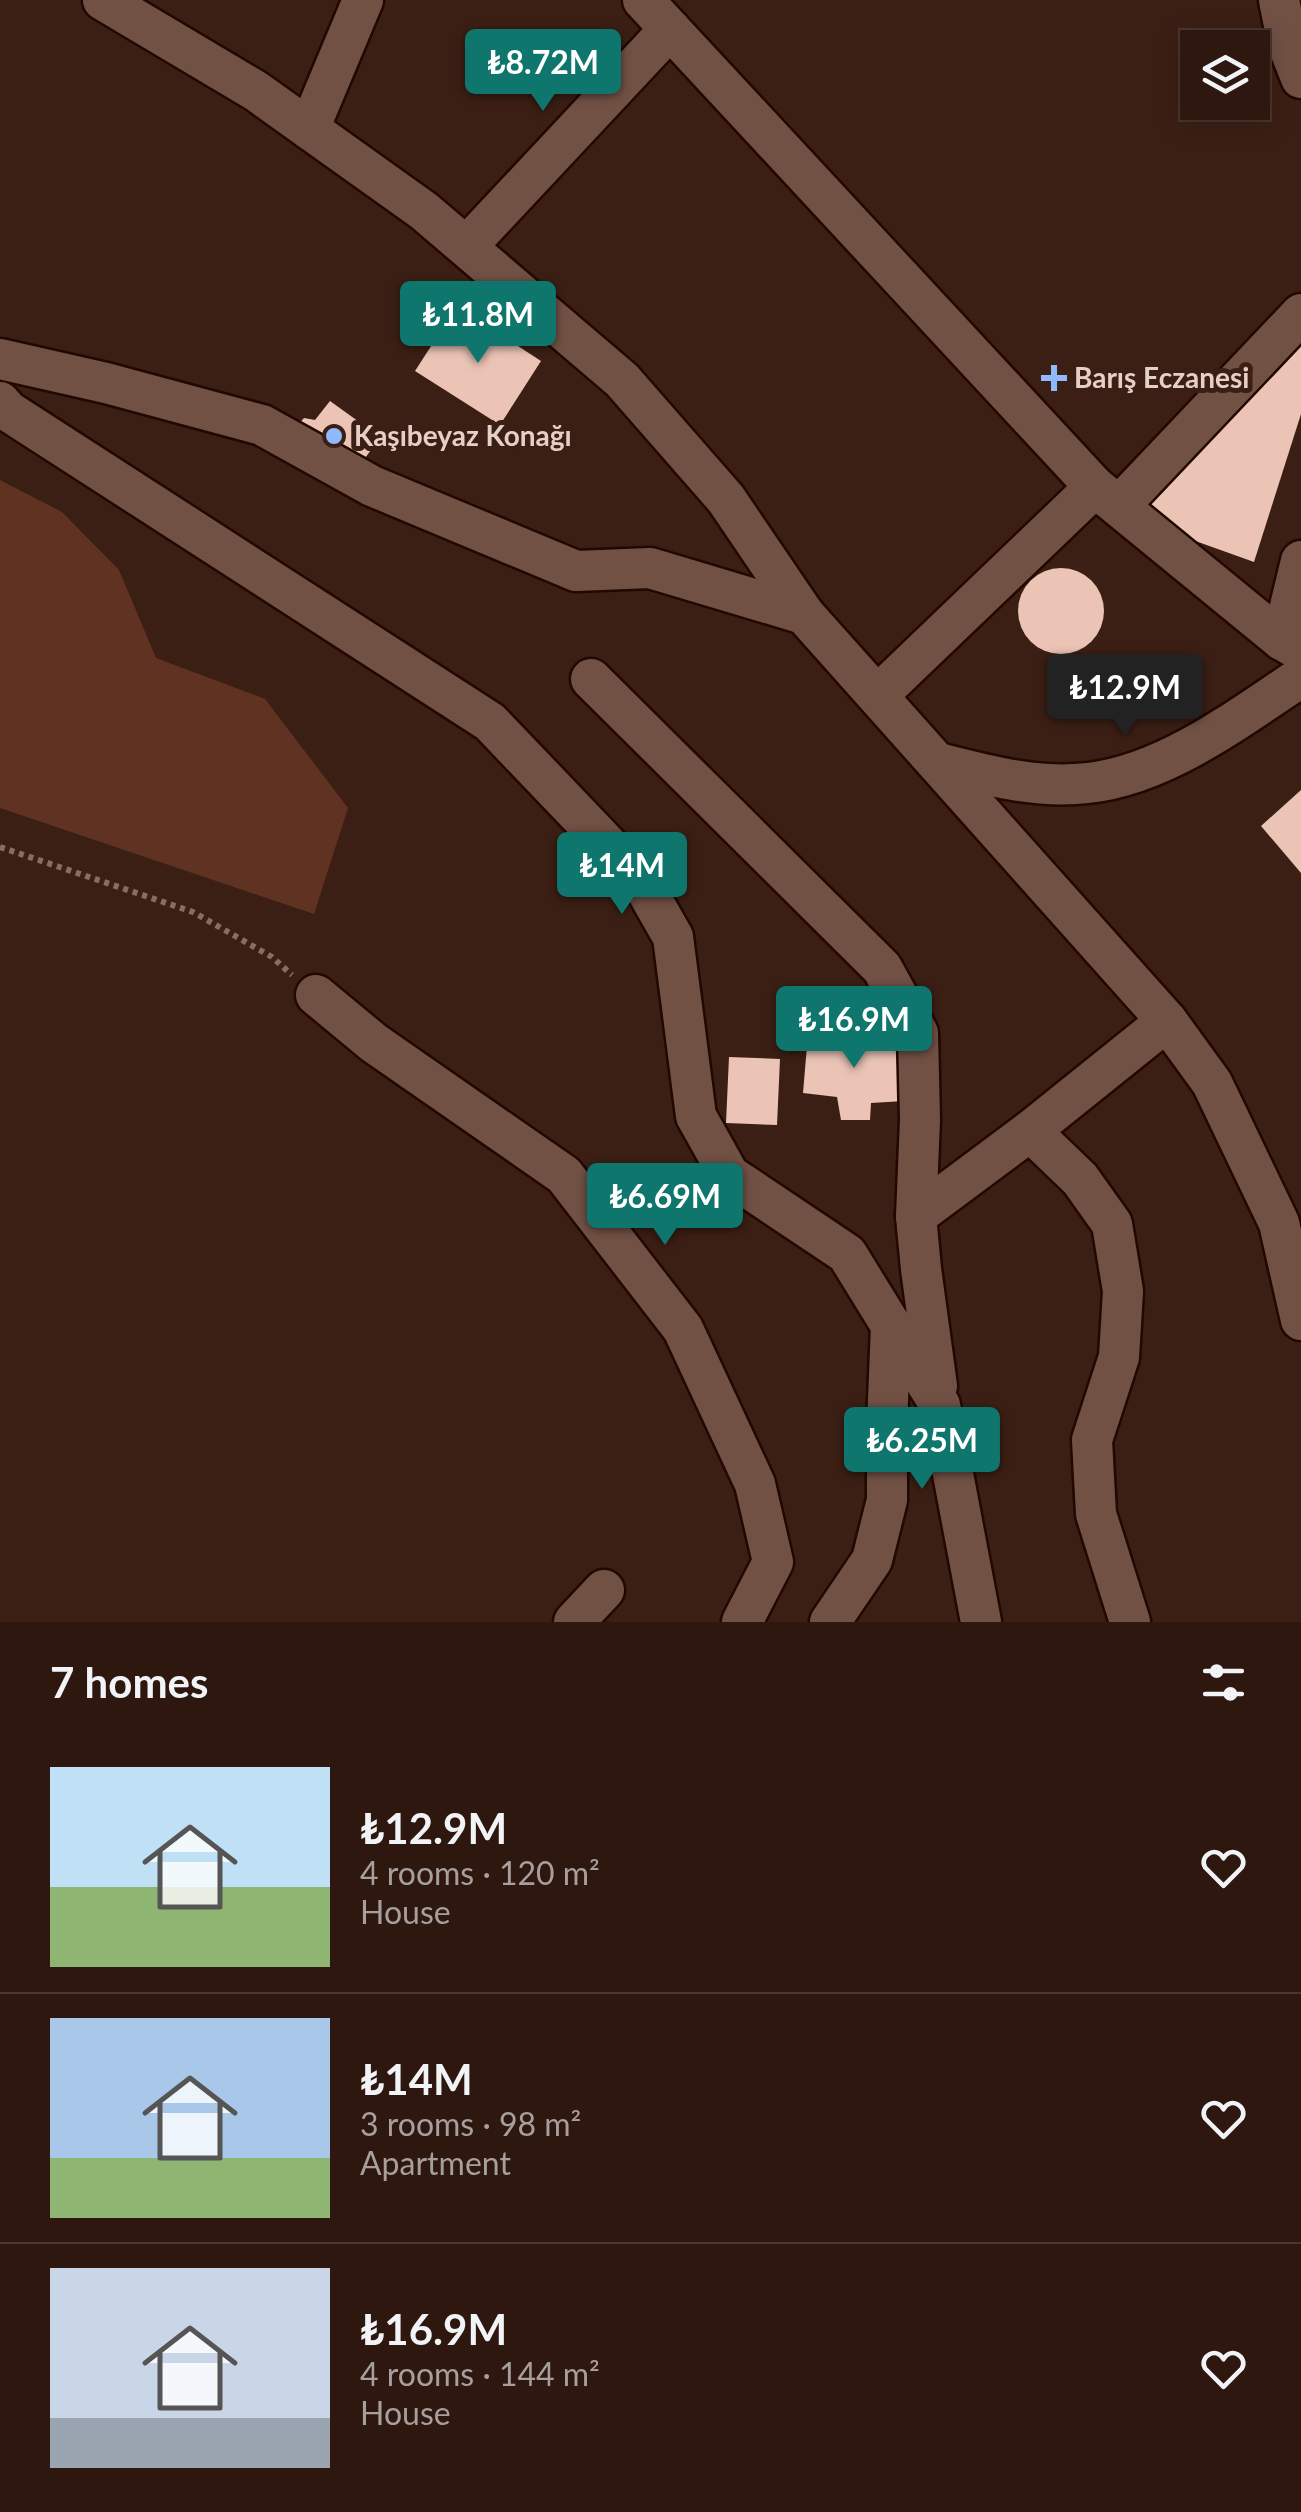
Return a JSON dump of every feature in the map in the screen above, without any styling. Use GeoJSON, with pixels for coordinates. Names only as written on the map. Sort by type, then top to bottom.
{"type":"FeatureCollection","features":[{"type":"Feature","properties":{"kind":"street"},"geometry":{"type":"LineString","coordinates":[[103,0],[256,91],[424,210],[622,380],[726,499],[804,614],[1167,1020],[1212,1083],[1279,1223],[1301,1320]]}},
{"type":"Feature","properties":{"kind":"street"},"geometry":{"type":"LineString","coordinates":[[310,129],[363,0]]}},
{"type":"Feature","properties":{"kind":"street"},"geometry":{"type":"LineString","coordinates":[[1279,0],[1288,45],[1301,78]]}},
{"type":"Feature","properties":{"kind":"street"},"geometry":{"type":"LineString","coordinates":[[466,246],[656,14],[1107,496],[1291,646]]}},
{"type":"Feature","properties":{"kind":"street"},"geometry":{"type":"LineString","coordinates":[[878,695],[1107,496],[1301,314]]}},
{"type":"Feature","properties":{"kind":"street"},"geometry":{"type":"LineString","coordinates":[[0,359],[262,425],[372,486],[576,570],[650,568],[804,614]]}},
{"type":"Feature","properties":{"kind":"street"},"geometry":{"type":"LineString","coordinates":[[3,406],[490,722],[640,879],[673,937],[696,1116],[729,1175],[847,1254],[940,1405]]}},
{"type":"Feature","properties":{"kind":"street"},"geometry":{"type":"LineString","coordinates":[[1291,646],[1301,561]]}},
{"type":"Feature","properties":{"kind":"street"},"geometry":{"type":"LineString","coordinates":[[938,763],[1004,779],[1073,785],[1125,778],[1207,738],[1301,677]]}},
{"type":"Feature","properties":{"kind":"street"},"geometry":{"type":"LineString","coordinates":[[591,679],[882,968],[918,1032],[916,1216],[921,1269],[940,1405],[982,1622]]}},
{"type":"Feature","properties":{"kind":"street"},"geometry":{"type":"LineString","coordinates":[[316,995],[374,1044],[564,1175],[683,1329],[755,1484],[772,1562],[742,1622]]}},
{"type":"Feature","properties":{"kind":"street"},"geometry":{"type":"LineString","coordinates":[[916,1216],[1030,1131],[1167,1020]]}},
{"type":"Feature","properties":{"kind":"street"},"geometry":{"type":"LineString","coordinates":[[1030,1131],[1080,1179],[1112,1224],[1123,1291],[1118,1357],[1092,1440],[1096,1514],[1130,1622]]}},
{"type":"Feature","properties":{"kind":"street"},"geometry":{"type":"LineString","coordinates":[[830,1622],[872,1560],[886,1500],[891,1325]]}},
{"type":"Feature","properties":{"kind":"street"},"geometry":{"type":"LineString","coordinates":[[574,1622],[604,1590]]}},
{"type":"Feature","properties":{"kind":"path"},"geometry":{"type":"LineString","coordinates":[[0,848],[193,912],[272,958],[316,995]]}},
{"type":"Feature","properties":{"kind":"shaded area"},"geometry":{"type":"Polygon","coordinates":[[[0,480],[62,512],[119,570],[156,658],[265,699],[348,808],[314,914],[0,808],[0,480]]]}},
{"type":"Feature","properties":{"kind":"building"},"geometry":{"type":"Polygon","coordinates":[[[457,306],[541,361],[500,425],[415,371],[457,306]]]}},
{"type":"Feature","properties":{"kind":"building"},"geometry":{"type":"Polygon","coordinates":[[[1289,341],[1301,347],[1301,414],[1254,562],[1187,538],[1144,501],[1289,341]]]}},
{"type":"Feature","properties":{"kind":"building","name":"Kaşıbeyaz Konağı"},"geometry":{"type":"Polygon","coordinates":[[[330,401],[380,437],[356,471],[288,436],[304,418],[315,420],[330,401]]]}},
{"type":"Feature","properties":{"kind":"building"},"geometry":{"type":"Polygon","coordinates":[[[1061,568],[1091,581],[1104,611],[1091,641],[1061,654],[1031,641],[1018,611],[1031,581],[1061,568]]]}},
{"type":"Feature","properties":{"kind":"building"},"geometry":{"type":"Polygon","coordinates":[[[1301,790],[1301,873],[1261,826],[1301,790]]]}},
{"type":"Feature","properties":{"kind":"building"},"geometry":{"type":"Polygon","coordinates":[[[808,1034],[898,1034],[904,1101],[871,1103],[870,1120],[841,1120],[837,1097],[803,1093],[808,1034]]]}},
{"type":"Feature","properties":{"kind":"building"},"geometry":{"type":"Polygon","coordinates":[[[729,1057],[780,1059],[777,1125],[726,1123],[729,1057]]]}},
{"type":"Feature","properties":{"kind":"place","name":"Barış Eczanesi"},"geometry":{"type":"Point","coordinates":[1054,378]}},
{"type":"Feature","properties":{"kind":"place","name":"Kaşıbeyaz Konağı"},"geometry":{"type":"Point","coordinates":[334,436]}}]}
